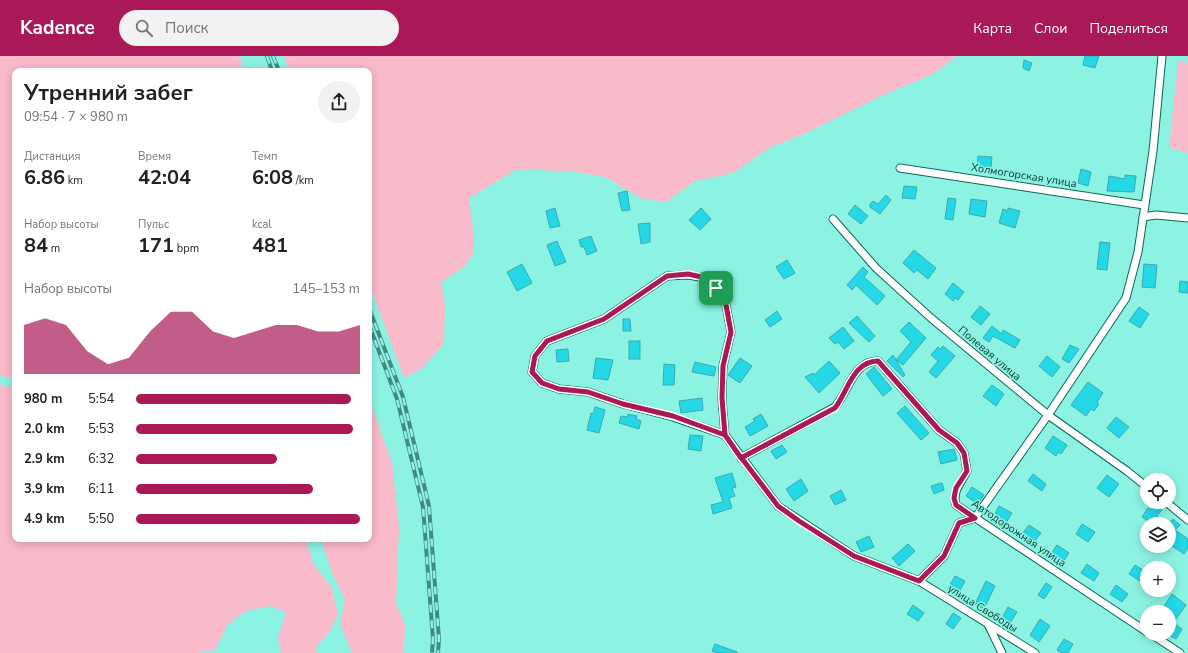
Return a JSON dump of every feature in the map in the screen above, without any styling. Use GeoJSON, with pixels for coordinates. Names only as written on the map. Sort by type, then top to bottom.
{"type":"FeatureCollection","features":[{"type":"Feature","properties":{"kind":"street"},"geometry":{"type":"LineString","coordinates":[[919,581],[944,556],[959,523],[975,518],[1048,415],[1126,298],[1138,252],[1153,151],[1162,56]]}},
{"type":"Feature","properties":{"kind":"street","name":"Холмогорская улица"},"geometry":{"type":"LineString","coordinates":[[900,168],[1144,205]]}},
{"type":"Feature","properties":{"kind":"street"},"geometry":{"type":"LineString","coordinates":[[1143,217],[1156,215],[1188,218]]}},
{"type":"Feature","properties":{"kind":"street","name":"Полевая улица"},"geometry":{"type":"LineString","coordinates":[[832,219],[876,268],[931,318],[1048,415],[1140,481]]}},
{"type":"Feature","properties":{"kind":"street"},"geometry":{"type":"LineString","coordinates":[[688,274],[706,278],[716,288],[726,305],[731,332],[723,366],[722,398],[725,435],[673,416],[623,404],[588,392],[559,389],[542,383],[532,372],[535,356],[547,341],[604,319],[667,276],[688,274]]}},
{"type":"Feature","properties":{"kind":"street","name":"Автодорожная улица"},"geometry":{"type":"LineString","coordinates":[[741,458],[835,408],[842,399],[858,368],[871,361],[878,361],[939,430],[957,443],[964,453],[967,471],[956,488],[954,498],[956,505],[1140,627]]}},
{"type":"Feature","properties":{"kind":"street","name":"улица Свободы"},"geometry":{"type":"LineString","coordinates":[[725,435],[778,506],[799,521],[854,556],[919,581],[1035,653]]}},
{"type":"Feature","properties":{"kind":"street"},"geometry":{"type":"LineString","coordinates":[[1175,509],[1188,520]]}},
{"type":"Feature","properties":{"kind":"street"},"geometry":{"type":"LineString","coordinates":[[988,624],[1002,653]]}},
{"type":"Feature","properties":{"kind":"street"},"geometry":{"type":"LineString","coordinates":[[1162,641],[1180,653]]}},
{"type":"Feature","properties":{"kind":"shaded area"},"geometry":{"type":"Polygon","coordinates":[[[0,56],[240,56],[242,68],[12,68],[12,378],[0,376],[0,56]]]}},
{"type":"Feature","properties":{"kind":"shaded area"},"geometry":{"type":"Polygon","coordinates":[[[284,56],[957,56],[933,74],[881,96],[804,134],[771,147],[733,173],[695,181],[666,202],[643,199],[605,177],[576,172],[517,169],[469,198],[474,236],[472,255],[470,260],[463,267],[441,282],[445,304],[444,344],[421,369],[404,378],[372,292],[372,68],[288,68],[284,56]]]}},
{"type":"Feature","properties":{"kind":"shaded area"},"geometry":{"type":"Polygon","coordinates":[[[1178,61],[1188,63],[1188,153],[1169,148],[1178,61]]]}},
{"type":"Feature","properties":{"kind":"shaded area"},"geometry":{"type":"Polygon","coordinates":[[[0,385],[12,387],[12,542],[307,542],[313,563],[332,588],[338,615],[329,633],[316,647],[317,653],[281,653],[278,638],[286,612],[270,606],[246,611],[228,624],[215,650],[196,653],[0,653],[0,385]]]}},
{"type":"Feature","properties":{"kind":"shaded area"},"geometry":{"type":"Polygon","coordinates":[[[372,406],[392,463],[399,527],[396,603],[405,625],[404,653],[352,653],[340,624],[345,600],[332,573],[322,542],[372,542],[372,406]]]}},
{"type":"Feature","properties":{"kind":"building"},"geometry":{"type":"Polygon","coordinates":[[[1085,56],[1099,56],[1095,68],[1083,65],[1085,56]]]}},
{"type":"Feature","properties":{"kind":"building"},"geometry":{"type":"Polygon","coordinates":[[[1024,60],[1032,63],[1029,71],[1023,68],[1024,60]]]}},
{"type":"Feature","properties":{"kind":"building"},"geometry":{"type":"Polygon","coordinates":[[[978,156],[992,157],[991,167],[977,166],[978,156]]]}},
{"type":"Feature","properties":{"kind":"building"},"geometry":{"type":"Polygon","coordinates":[[[1081,169],[1091,172],[1088,186],[1078,183],[1081,169]]]}},
{"type":"Feature","properties":{"kind":"building"},"geometry":{"type":"Polygon","coordinates":[[[1125,175],[1136,176],[1134,192],[1107,191],[1109,176],[1125,179],[1125,175]]]}},
{"type":"Feature","properties":{"kind":"building"},"geometry":{"type":"Polygon","coordinates":[[[904,186],[917,187],[915,199],[902,198],[904,186]]]}},
{"type":"Feature","properties":{"kind":"building"},"geometry":{"type":"Polygon","coordinates":[[[627,191],[630,210],[622,211],[618,193],[627,191]]]}},
{"type":"Feature","properties":{"kind":"building"},"geometry":{"type":"Polygon","coordinates":[[[886,195],[891,200],[880,214],[870,207],[870,204],[873,201],[878,204],[886,195]]]}},
{"type":"Feature","properties":{"kind":"building"},"geometry":{"type":"Polygon","coordinates":[[[948,198],[956,199],[953,220],[945,219],[948,198]]]}},
{"type":"Feature","properties":{"kind":"building"},"geometry":{"type":"Polygon","coordinates":[[[971,199],[987,201],[985,217],[969,214],[971,199]]]}},
{"type":"Feature","properties":{"kind":"building"},"geometry":{"type":"Polygon","coordinates":[[[855,205],[868,216],[861,224],[848,214],[855,205]]]}},
{"type":"Feature","properties":{"kind":"building"},"geometry":{"type":"Polygon","coordinates":[[[555,208],[560,226],[550,228],[546,211],[555,208]]]}},
{"type":"Feature","properties":{"kind":"building"},"geometry":{"type":"Polygon","coordinates":[[[701,208],[711,219],[700,230],[689,220],[701,208]]]}},
{"type":"Feature","properties":{"kind":"building"},"geometry":{"type":"Polygon","coordinates":[[[1008,208],[1020,211],[1015,228],[999,223],[1003,209],[1008,211],[1008,208]]]}},
{"type":"Feature","properties":{"kind":"building"},"geometry":{"type":"Polygon","coordinates":[[[650,223],[650,242],[641,244],[638,224],[650,223]]]}},
{"type":"Feature","properties":{"kind":"building"},"geometry":{"type":"Polygon","coordinates":[[[591,236],[597,251],[587,255],[584,247],[581,247],[579,240],[591,236]]]}},
{"type":"Feature","properties":{"kind":"building"},"geometry":{"type":"Polygon","coordinates":[[[557,241],[566,262],[555,266],[547,245],[557,241]]]}},
{"type":"Feature","properties":{"kind":"building"},"geometry":{"type":"Polygon","coordinates":[[[1100,242],[1110,243],[1107,270],[1097,269],[1100,242]]]}},
{"type":"Feature","properties":{"kind":"building"},"geometry":{"type":"Polygon","coordinates":[[[914,250],[936,268],[928,279],[917,270],[914,273],[903,263],[914,250]]]}},
{"type":"Feature","properties":{"kind":"building"},"geometry":{"type":"Polygon","coordinates":[[[787,260],[795,273],[784,279],[776,267],[787,260]]]}},
{"type":"Feature","properties":{"kind":"building"},"geometry":{"type":"Polygon","coordinates":[[[522,264],[532,283],[517,291],[507,272],[522,264]]]}},
{"type":"Feature","properties":{"kind":"building"},"geometry":{"type":"Polygon","coordinates":[[[1144,264],[1157,265],[1155,288],[1142,287],[1144,264]]]}},
{"type":"Feature","properties":{"kind":"building"},"geometry":{"type":"Polygon","coordinates":[[[863,267],[868,272],[864,277],[885,296],[877,305],[856,285],[852,290],[847,285],[863,267]]]}},
{"type":"Feature","properties":{"kind":"building"},"geometry":{"type":"Polygon","coordinates":[[[1180,281],[1188,282],[1188,293],[1179,292],[1180,281]]]}},
{"type":"Feature","properties":{"kind":"building"},"geometry":{"type":"Polygon","coordinates":[[[953,283],[964,292],[958,300],[955,298],[953,301],[945,294],[953,283]]]}},
{"type":"Feature","properties":{"kind":"building"},"geometry":{"type":"Polygon","coordinates":[[[980,306],[990,314],[981,325],[971,317],[980,306]]]}},
{"type":"Feature","properties":{"kind":"building"},"geometry":{"type":"Polygon","coordinates":[[[1139,307],[1149,314],[1140,328],[1129,321],[1139,307]]]}},
{"type":"Feature","properties":{"kind":"building"},"geometry":{"type":"Polygon","coordinates":[[[777,311],[782,319],[770,327],[765,320],[777,311]]]}},
{"type":"Feature","properties":{"kind":"building"},"geometry":{"type":"Polygon","coordinates":[[[857,316],[875,336],[869,342],[849,323],[857,316]]]}},
{"type":"Feature","properties":{"kind":"building"},"geometry":{"type":"Polygon","coordinates":[[[623,319],[630,319],[631,331],[623,331],[623,319]]]}},
{"type":"Feature","properties":{"kind":"building"},"geometry":{"type":"Polygon","coordinates":[[[909,322],[926,338],[903,365],[896,360],[911,342],[900,331],[909,322]]]}},
{"type":"Feature","properties":{"kind":"building"},"geometry":{"type":"Polygon","coordinates":[[[992,326],[1002,334],[1003,330],[1020,340],[1015,348],[993,336],[989,342],[983,338],[992,326]]]}},
{"type":"Feature","properties":{"kind":"building"},"geometry":{"type":"Polygon","coordinates":[[[843,327],[854,341],[844,349],[838,342],[835,344],[829,338],[843,327]]]}},
{"type":"Feature","properties":{"kind":"building"},"geometry":{"type":"Polygon","coordinates":[[[629,341],[640,341],[640,359],[629,359],[629,341]]]}},
{"type":"Feature","properties":{"kind":"building"},"geometry":{"type":"Polygon","coordinates":[[[1070,345],[1079,349],[1069,363],[1062,359],[1070,345]]]}},
{"type":"Feature","properties":{"kind":"building"},"geometry":{"type":"Polygon","coordinates":[[[943,346],[955,356],[936,378],[929,372],[938,361],[931,355],[938,347],[940,349],[943,346]]]}},
{"type":"Feature","properties":{"kind":"building"},"geometry":{"type":"Polygon","coordinates":[[[568,349],[569,361],[557,362],[556,350],[568,349]]]}},
{"type":"Feature","properties":{"kind":"building"},"geometry":{"type":"Polygon","coordinates":[[[893,355],[905,375],[903,377],[887,361],[893,355]]]}},
{"type":"Feature","properties":{"kind":"building"},"geometry":{"type":"Polygon","coordinates":[[[1047,356],[1060,367],[1052,377],[1039,366],[1047,356]]]}},
{"type":"Feature","properties":{"kind":"building"},"geometry":{"type":"Polygon","coordinates":[[[596,358],[613,360],[608,380],[593,378],[596,358]]]}},
{"type":"Feature","properties":{"kind":"building"},"geometry":{"type":"Polygon","coordinates":[[[740,358],[752,366],[740,383],[728,375],[740,358]]]}},
{"type":"Feature","properties":{"kind":"building"},"geometry":{"type":"Polygon","coordinates":[[[829,361],[840,373],[819,393],[805,377],[813,373],[814,375],[829,361]]]}},
{"type":"Feature","properties":{"kind":"building"},"geometry":{"type":"Polygon","coordinates":[[[695,362],[716,367],[714,376],[692,372],[695,362]]]}},
{"type":"Feature","properties":{"kind":"building"},"geometry":{"type":"Polygon","coordinates":[[[664,364],[675,365],[674,385],[663,385],[664,364]]]}},
{"type":"Feature","properties":{"kind":"building"},"geometry":{"type":"Polygon","coordinates":[[[874,367],[892,389],[883,396],[866,374],[874,367]]]}},
{"type":"Feature","properties":{"kind":"building"},"geometry":{"type":"Polygon","coordinates":[[[1088,382],[1103,393],[1097,402],[1099,404],[1094,411],[1091,409],[1086,416],[1071,405],[1088,382]]]}},
{"type":"Feature","properties":{"kind":"building"},"geometry":{"type":"Polygon","coordinates":[[[992,385],[1004,394],[996,406],[983,396],[992,385]]]}},
{"type":"Feature","properties":{"kind":"building"},"geometry":{"type":"Polygon","coordinates":[[[702,398],[703,410],[681,413],[679,401],[702,398]]]}},
{"type":"Feature","properties":{"kind":"building"},"geometry":{"type":"Polygon","coordinates":[[[905,406],[929,433],[921,440],[897,413],[905,406]]]}},
{"type":"Feature","properties":{"kind":"building"},"geometry":{"type":"Polygon","coordinates":[[[595,407],[605,410],[599,433],[587,430],[591,413],[593,414],[595,407]]]}},
{"type":"Feature","properties":{"kind":"building"},"geometry":{"type":"Polygon","coordinates":[[[628,414],[637,416],[636,419],[641,421],[639,429],[619,423],[621,416],[627,417],[628,414]]]}},
{"type":"Feature","properties":{"kind":"building"},"geometry":{"type":"Polygon","coordinates":[[[761,414],[768,426],[750,436],[745,427],[755,421],[753,419],[761,414]]]}},
{"type":"Feature","properties":{"kind":"building"},"geometry":{"type":"Polygon","coordinates":[[[1116,417],[1129,427],[1119,438],[1107,428],[1116,417]]]}},
{"type":"Feature","properties":{"kind":"building"},"geometry":{"type":"Polygon","coordinates":[[[690,435],[703,436],[701,451],[688,449],[690,435]]]}},
{"type":"Feature","properties":{"kind":"building"},"geometry":{"type":"Polygon","coordinates":[[[1053,436],[1067,445],[1061,454],[1058,452],[1056,456],[1045,448],[1053,436]]]}},
{"type":"Feature","properties":{"kind":"building"},"geometry":{"type":"Polygon","coordinates":[[[782,445],[787,452],[776,459],[771,451],[782,445]]]}},
{"type":"Feature","properties":{"kind":"building"},"geometry":{"type":"Polygon","coordinates":[[[954,449],[957,460],[941,464],[938,452],[954,449]]]}},
{"type":"Feature","properties":{"kind":"building"},"geometry":{"type":"Polygon","coordinates":[[[732,473],[736,487],[732,488],[735,496],[729,498],[732,508],[713,514],[711,505],[723,502],[715,478],[732,473]]]}},
{"type":"Feature","properties":{"kind":"building"},"geometry":{"type":"Polygon","coordinates":[[[1033,474],[1046,484],[1042,491],[1028,481],[1033,474]]]}},
{"type":"Feature","properties":{"kind":"building"},"geometry":{"type":"Polygon","coordinates":[[[1107,475],[1119,484],[1109,497],[1097,488],[1107,475]]]}},
{"type":"Feature","properties":{"kind":"building"},"geometry":{"type":"Polygon","coordinates":[[[801,479],[808,491],[794,501],[786,489],[801,479]]]}},
{"type":"Feature","properties":{"kind":"building"},"geometry":{"type":"Polygon","coordinates":[[[942,483],[944,490],[934,494],[931,486],[942,483]]]}},
{"type":"Feature","properties":{"kind":"building"},"geometry":{"type":"Polygon","coordinates":[[[972,487],[984,495],[978,504],[966,496],[972,487]]]}},
{"type":"Feature","properties":{"kind":"building"},"geometry":{"type":"Polygon","coordinates":[[[841,490],[846,500],[835,505],[830,496],[841,490]]]}},
{"type":"Feature","properties":{"kind":"building"},"geometry":{"type":"Polygon","coordinates":[[[999,506],[1012,513],[1006,523],[994,516],[999,506]]]}},
{"type":"Feature","properties":{"kind":"building"},"geometry":{"type":"Polygon","coordinates":[[[1147,509],[1162,510],[1157,516],[1158,517],[1142,517],[1147,509]]]}},
{"type":"Feature","properties":{"kind":"building"},"geometry":{"type":"Polygon","coordinates":[[[1176,522],[1180,525],[1176,529],[1176,522]]]}},
{"type":"Feature","properties":{"kind":"building"},"geometry":{"type":"Polygon","coordinates":[[[1082,524],[1095,532],[1088,542],[1076,534],[1082,524]]]}},
{"type":"Feature","properties":{"kind":"building"},"geometry":{"type":"Polygon","coordinates":[[[1029,525],[1041,533],[1034,542],[1022,534],[1029,525]]]}},
{"type":"Feature","properties":{"kind":"building"},"geometry":{"type":"Polygon","coordinates":[[[1176,531],[1188,539],[1188,548],[1184,554],[1176,549],[1176,531]]]}},
{"type":"Feature","properties":{"kind":"building"},"geometry":{"type":"Polygon","coordinates":[[[869,536],[874,547],[861,552],[856,542],[869,536]]]}},
{"type":"Feature","properties":{"kind":"building"},"geometry":{"type":"Polygon","coordinates":[[[908,544],[915,551],[899,566],[892,558],[908,544]]]}},
{"type":"Feature","properties":{"kind":"building"},"geometry":{"type":"Polygon","coordinates":[[[1057,545],[1069,553],[1063,562],[1051,554],[1057,545]]]}},
{"type":"Feature","properties":{"kind":"building"},"geometry":{"type":"Polygon","coordinates":[[[1087,564],[1099,573],[1094,581],[1081,573],[1087,564]]]}},
{"type":"Feature","properties":{"kind":"building"},"geometry":{"type":"Polygon","coordinates":[[[1135,565],[1140,568],[1140,581],[1129,574],[1135,565]]]}},
{"type":"Feature","properties":{"kind":"building"},"geometry":{"type":"Polygon","coordinates":[[[955,576],[965,581],[958,594],[948,588],[955,576]]]}},
{"type":"Feature","properties":{"kind":"building"},"geometry":{"type":"Polygon","coordinates":[[[986,581],[995,586],[984,609],[975,604],[986,581]]]}},
{"type":"Feature","properties":{"kind":"building"},"geometry":{"type":"Polygon","coordinates":[[[1046,583],[1052,587],[1044,599],[1038,595],[1046,583]]]}},
{"type":"Feature","properties":{"kind":"building"},"geometry":{"type":"Polygon","coordinates":[[[1116,585],[1128,594],[1122,602],[1110,594],[1116,585]]]}},
{"type":"Feature","properties":{"kind":"building"},"geometry":{"type":"Polygon","coordinates":[[[1170,597],[1176,597],[1186,605],[1176,619],[1176,605],[1165,605],[1170,597]]]}},
{"type":"Feature","properties":{"kind":"building"},"geometry":{"type":"Polygon","coordinates":[[[913,605],[924,613],[918,621],[907,614],[913,605]]]}},
{"type":"Feature","properties":{"kind":"building"},"geometry":{"type":"Polygon","coordinates":[[[1008,607],[1017,612],[1010,623],[1002,618],[1008,607]]]}},
{"type":"Feature","properties":{"kind":"building"},"geometry":{"type":"Polygon","coordinates":[[[953,613],[961,618],[953,629],[946,624],[953,613]]]}},
{"type":"Feature","properties":{"kind":"building"},"geometry":{"type":"Polygon","coordinates":[[[1040,619],[1050,626],[1039,642],[1030,635],[1040,619]]]}},
{"type":"Feature","properties":{"kind":"building"},"geometry":{"type":"Polygon","coordinates":[[[1176,625],[1182,629],[1176,639],[1176,625]]]}},
{"type":"Feature","properties":{"kind":"building"},"geometry":{"type":"Polygon","coordinates":[[[1064,639],[1073,644],[1068,653],[1062,653],[1057,650],[1064,639]]]}},
{"type":"Feature","properties":{"kind":"building"},"geometry":{"type":"Polygon","coordinates":[[[715,644],[737,653],[718,653],[712,651],[715,644]]]}},
{"type":"Feature","properties":{"kind":"railway"},"geometry":{"type":"LineString","coordinates":[[267,56],[271,68]]}},
{"type":"Feature","properties":{"kind":"railway"},"geometry":{"type":"LineString","coordinates":[[273,56],[278,68]]}},
{"type":"Feature","properties":{"kind":"railway"},"geometry":{"type":"LineString","coordinates":[[372,316],[403,397],[429,506],[439,639],[438,653]]}},
{"type":"Feature","properties":{"kind":"railway"},"geometry":{"type":"LineString","coordinates":[[372,333],[397,399],[423,507],[433,639],[432,653]]}},
{"type":"Feature","properties":{"kind":"route"},"geometry":{"type":"LineString","coordinates":[[716,288],[706,278],[688,274],[667,276],[604,319],[547,341],[535,356],[532,372],[542,383],[559,389],[588,392],[623,404],[673,416],[725,435],[741,458],[835,408],[842,399],[858,368],[871,361],[878,361],[939,430],[957,443],[964,453],[967,463],[967,471],[962,481],[956,488],[954,498],[956,505],[975,518],[959,523],[944,556],[919,581],[854,556],[778,506],[741,458],[725,435],[722,398],[723,366],[731,332],[726,305],[716,288]]}}]}
